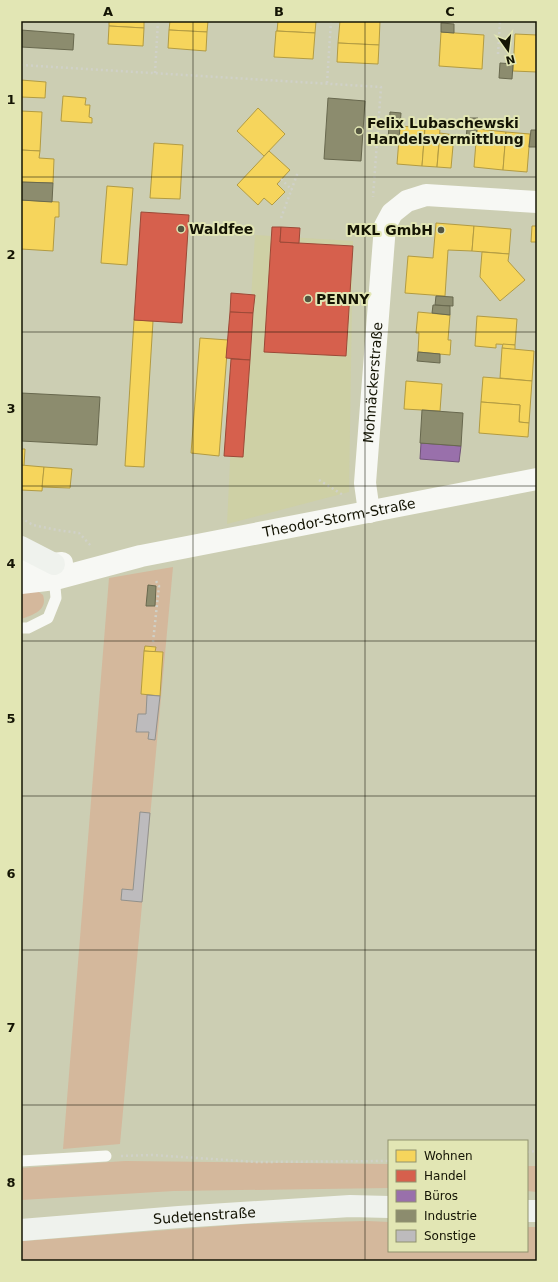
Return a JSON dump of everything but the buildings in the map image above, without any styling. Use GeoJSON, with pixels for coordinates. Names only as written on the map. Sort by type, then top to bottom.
{"type":"FeatureCollection","features":[{"type":"Feature","properties":{"kind":"main road"},"geometry":{"type":"LineString","coordinates":[[21,547],[54,571]]}},
{"type":"Feature","properties":{"kind":"main road","name":"Sudetenstraße"},"geometry":{"type":"LineString","coordinates":[[21,1230],[52,1226],[335,1207],[388,1207]]}},
{"type":"Feature","properties":{"kind":"main road"},"geometry":{"type":"LineString","coordinates":[[21,1218],[52,1226]]}},
{"type":"Feature","properties":{"kind":"street","name":"Mohnäckerstraße"},"geometry":{"type":"LineString","coordinates":[[369,512],[365,483],[385,226],[392,213],[407,201],[426,195],[537,202]]}},
{"type":"Feature","properties":{"kind":"street","name":"Theodor-Storm-Straße"},"geometry":{"type":"LineString","coordinates":[[21,567],[54,571],[141,556],[537,479]]}},
{"type":"Feature","properties":{"kind":"street","name":"Theodor-Storm-Straße"},"geometry":{"type":"LineString","coordinates":[[21,583],[54,571],[102,557],[141,556]]}},
{"type":"Feature","properties":{"kind":"lane"},"geometry":{"type":"LineString","coordinates":[[21,628],[28,628],[48,618],[56,598],[54,571]]}},
{"type":"Feature","properties":{"kind":"lane"},"geometry":{"type":"LineString","coordinates":[[21,1161],[106,1156]]}},
{"type":"Feature","properties":{"kind":"path"},"geometry":{"type":"LineString","coordinates":[[155,73],[158,21]]}},
{"type":"Feature","properties":{"kind":"path"},"geometry":{"type":"LineString","coordinates":[[327,84],[331,21]]}},
{"type":"Feature","properties":{"kind":"path"},"geometry":{"type":"LineString","coordinates":[[498,54],[500,21]]}},
{"type":"Feature","properties":{"kind":"path"},"geometry":{"type":"LineString","coordinates":[[21,65],[381,87],[373,196]]}},
{"type":"Feature","properties":{"kind":"path"},"geometry":{"type":"LineString","coordinates":[[282,218],[298,172]]}},
{"type":"Feature","properties":{"kind":"path"},"geometry":{"type":"LineString","coordinates":[[281,179],[292,190]]}},
{"type":"Feature","properties":{"kind":"path"},"geometry":{"type":"LineString","coordinates":[[21,518],[33,525],[79,533],[102,557]]}},
{"type":"Feature","properties":{"kind":"path"},"geometry":{"type":"LineString","coordinates":[[153,642],[159,586],[156,581]]}},
{"type":"Feature","properties":{"kind":"path"},"geometry":{"type":"LineString","coordinates":[[106,1156],[152,1155],[257,1162],[388,1161]]}},
{"type":"Feature","properties":{"kind":"shaded area"},"geometry":{"type":"Polygon","coordinates":[[[255,235],[353,241],[349,492],[227,524],[234,380],[246,380],[255,235]]]}},
{"type":"Feature","properties":{"kind":"shaded area"},"geometry":{"type":"Polygon","coordinates":[[[173,567],[120,1144],[63,1149],[109,578],[173,567]]]}},
{"type":"Feature","properties":{"kind":"shaded area"},"geometry":{"type":"Polygon","coordinates":[[[36,590],[43,595],[43,605],[35,614],[21,619],[21,592],[36,590]]]}},
{"type":"Feature","properties":{"kind":"shaded area"},"geometry":{"type":"Polygon","coordinates":[[[125,1161],[388,1164],[388,1188],[174,1191],[21,1200],[21,1168],[125,1161]]]}},
{"type":"Feature","properties":{"kind":"shaded area"},"geometry":{"type":"Polygon","coordinates":[[[528,1166],[537,1166],[537,1192],[528,1191],[528,1166]]]}},
{"type":"Feature","properties":{"kind":"shaded area"},"geometry":{"type":"Polygon","coordinates":[[[367,1221],[388,1222],[388,1252],[528,1252],[528,1227],[537,1227],[537,1261],[21,1261],[21,1241],[247,1224],[367,1221]]]}},
{"type":"Feature","properties":{"kind":"place","name":"Felix Lubaschewski Handelsvermittlung"},"geometry":{"type":"Point","coordinates":[359,131]}},
{"type":"Feature","properties":{"kind":"place","name":"Waldfee"},"geometry":{"type":"Point","coordinates":[181,229]}},
{"type":"Feature","properties":{"kind":"place","name":"MKL GmbH"},"geometry":{"type":"Point","coordinates":[441,230]}},
{"type":"Feature","properties":{"kind":"place","name":"PENNY"},"geometry":{"type":"Point","coordinates":[308,299]}}]}
